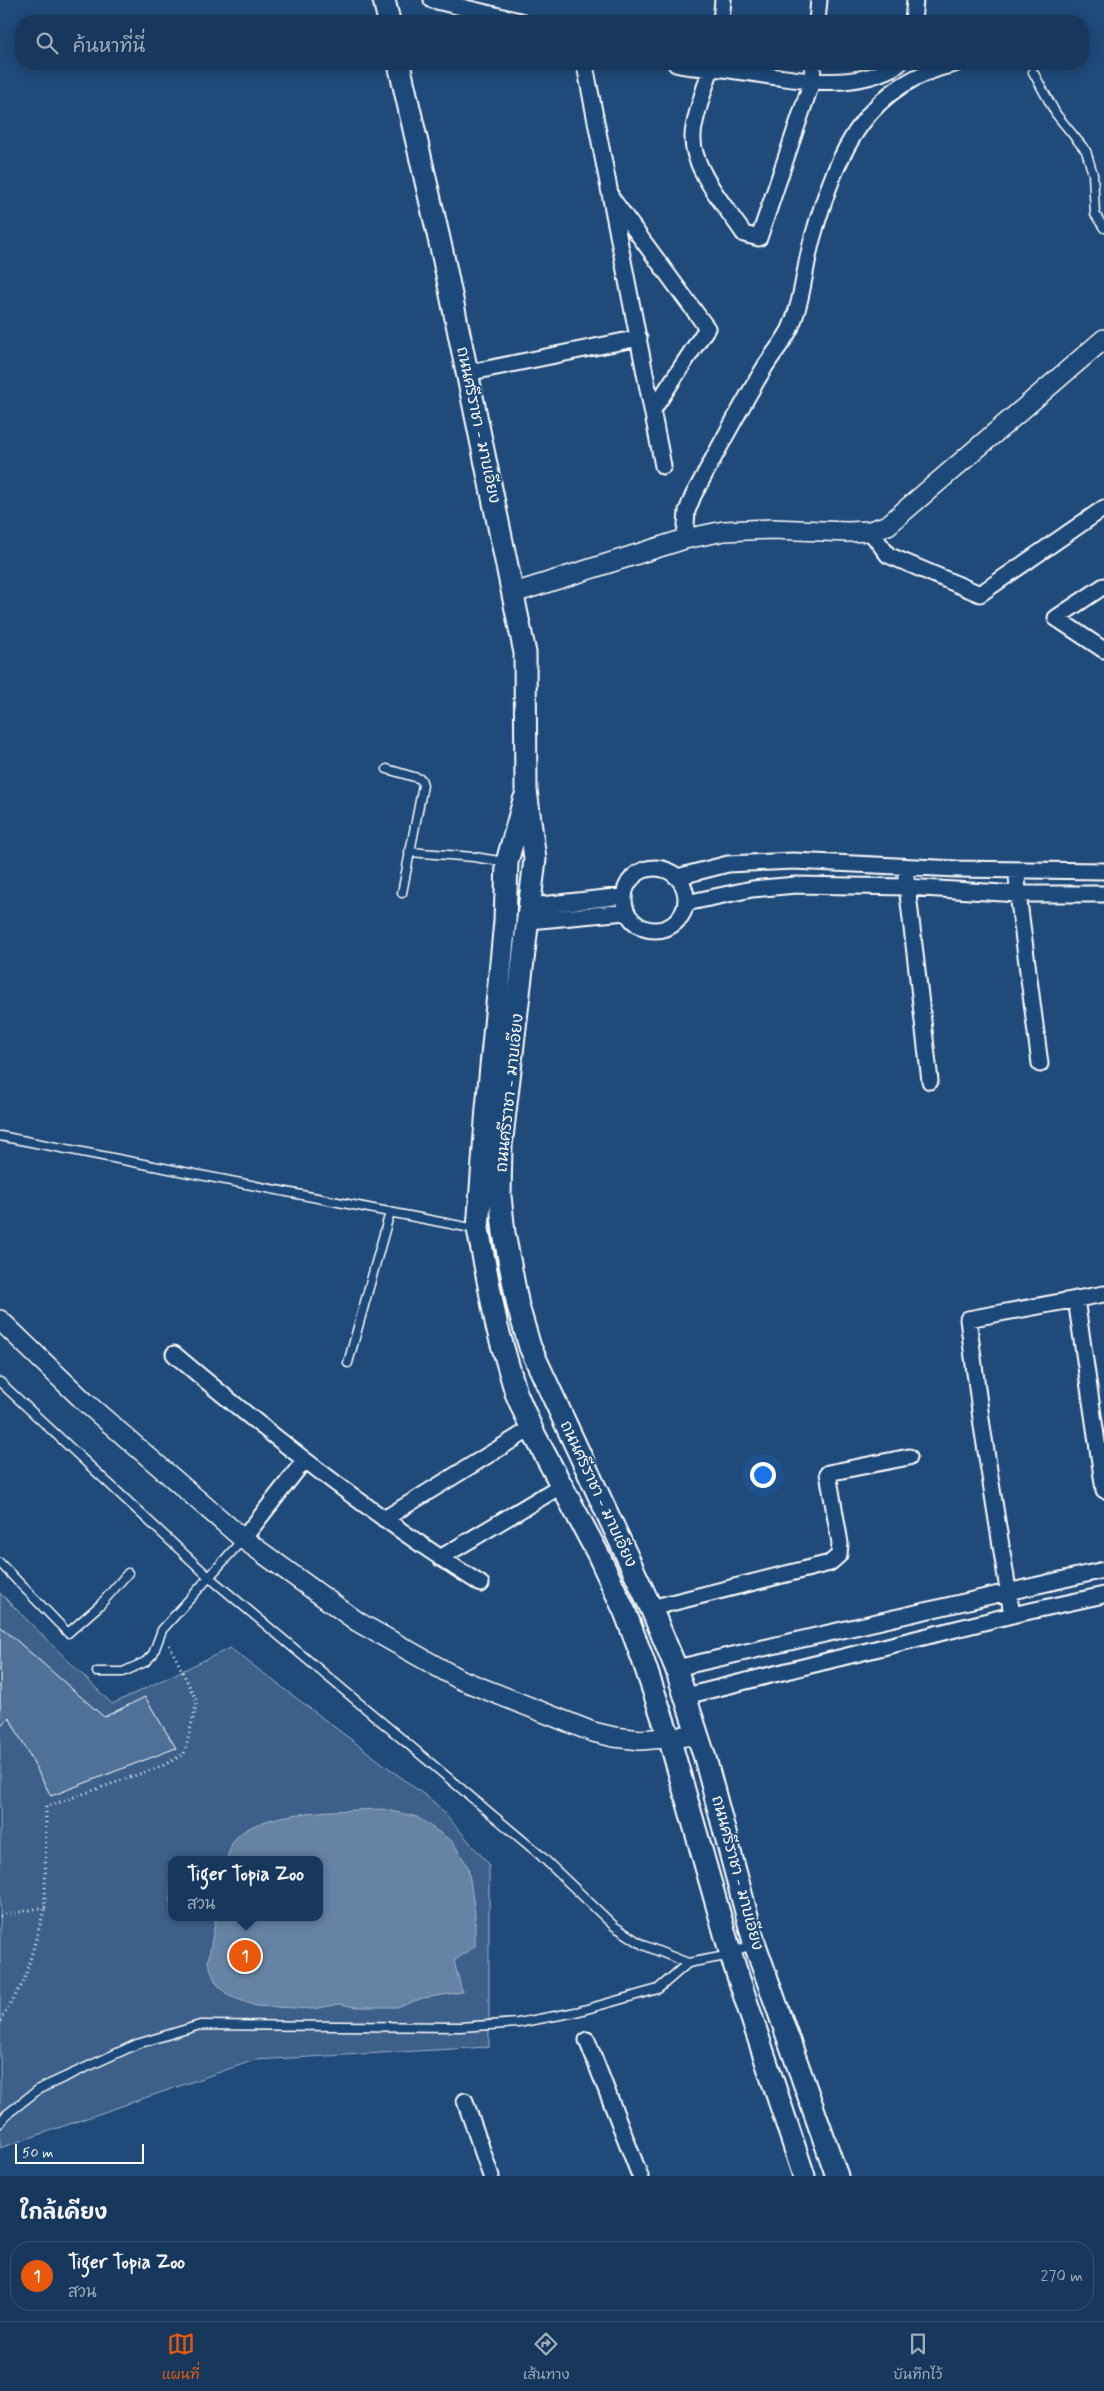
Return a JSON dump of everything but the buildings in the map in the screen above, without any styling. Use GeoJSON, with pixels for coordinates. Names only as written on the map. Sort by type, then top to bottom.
{"type":"FeatureCollection","features":[{"type":"Feature","properties":{"kind":"main road"},"geometry":{"type":"LineString","coordinates":[[384,0],[388,15]]}},
{"type":"Feature","properties":{"kind":"main road","name":"ถนนศรีราชา - มาบเอียง"},"geometry":{"type":"LineString","coordinates":[[400,70],[467,373],[525,653],[526,790],[535,859],[530,914],[501,1146],[500,1196],[504,1233],[518,1306],[530,1347],[651,1608],[676,1668],[698,1736],[754,1942],[837,2176]]}},
{"type":"Feature","properties":{"kind":"main road","name":"ถนนศรีราชา - มาบเอียง"},"geometry":{"type":"LineString","coordinates":[[526,790],[507,862],[505,913],[478,1229],[504,1358],[511,1380],[532,1428],[625,1612],[669,1737],[731,1954],[804,2176]]}},
{"type":"Feature","properties":{"kind":"main road"},"geometry":{"type":"LineString","coordinates":[[505,913],[530,914]]}},
{"type":"Feature","properties":{"kind":"street"},"geometry":{"type":"LineString","coordinates":[[432,0],[495,15]]}},
{"type":"Feature","properties":{"kind":"street"},"geometry":{"type":"LineString","coordinates":[[722,15],[723,0]]}},
{"type":"Feature","properties":{"kind":"street"},"geometry":{"type":"LineString","coordinates":[[818,15],[819,0]]}},
{"type":"Feature","properties":{"kind":"street"},"geometry":{"type":"LineString","coordinates":[[914,15],[915,0]]}},
{"type":"Feature","properties":{"kind":"street"},"geometry":{"type":"LineString","coordinates":[[585,70],[663,466]]}},
{"type":"Feature","properties":{"kind":"street"},"geometry":{"type":"LineString","coordinates":[[715,70],[693,135],[696,156],[703,172],[744,234],[759,238],[812,80],[813,70]]}},
{"type":"Feature","properties":{"kind":"street"},"geometry":{"type":"LineString","coordinates":[[738,70],[812,80],[840,81],[872,77],[887,70]]}},
{"type":"Feature","properties":{"kind":"street"},"geometry":{"type":"LineString","coordinates":[[685,539],[687,511],[693,496],[763,370],[790,328],[803,292],[813,234],[850,138],[886,94],[911,78],[930,70]]}},
{"type":"Feature","properties":{"kind":"street"},"geometry":{"type":"LineString","coordinates":[[610,196],[707,328],[653,410]]}},
{"type":"Feature","properties":{"kind":"street"},"geometry":{"type":"LineString","coordinates":[[467,373],[639,338]]}},
{"type":"Feature","properties":{"kind":"street"},"geometry":{"type":"LineString","coordinates":[[514,593],[685,539],[724,531],[772,529],[870,531],[888,525],[1104,339]]}},
{"type":"Feature","properties":{"kind":"street"},"geometry":{"type":"LineString","coordinates":[[870,531],[888,555],[980,594],[1104,508]]}},
{"type":"Feature","properties":{"kind":"street"},"geometry":{"type":"LineString","coordinates":[[1104,586],[1056,618],[1104,650]]}},
{"type":"Feature","properties":{"kind":"street"},"geometry":{"type":"LineString","coordinates":[[677,877],[728,864],[793,861],[1017,870],[1104,871]]}},
{"type":"Feature","properties":{"kind":"street"},"geometry":{"type":"LineString","coordinates":[[748,863],[752,889]]}},
{"type":"Feature","properties":{"kind":"street"},"geometry":{"type":"LineString","coordinates":[[905,865],[930,1081]]}},
{"type":"Feature","properties":{"kind":"street"},"geometry":{"type":"LineString","coordinates":[[659,868],[677,877],[683,885],[686,904],[678,920],[662,930],[643,929],[635,924],[626,912],[624,896],[626,885],[640,872],[659,868]]}},
{"type":"Feature","properties":{"kind":"street"},"geometry":{"type":"LineString","coordinates":[[1017,870],[1018,894],[1040,1064]]}},
{"type":"Feature","properties":{"kind":"street"},"geometry":{"type":"LineString","coordinates":[[686,904],[752,889],[796,885],[907,887],[1018,894],[1104,894]]}},
{"type":"Feature","properties":{"kind":"street"},"geometry":{"type":"LineString","coordinates":[[530,914],[624,896]]}},
{"type":"Feature","properties":{"kind":"street"},"geometry":{"type":"LineString","coordinates":[[530,914],[626,912]]}},
{"type":"Feature","properties":{"kind":"street"},"geometry":{"type":"LineString","coordinates":[[1012,1615],[982,1426],[968,1319],[1104,1294]]}},
{"type":"Feature","properties":{"kind":"street"},"geometry":{"type":"LineString","coordinates":[[1076,1299],[1104,1490]]}},
{"type":"Feature","properties":{"kind":"street"},"geometry":{"type":"LineString","coordinates":[[0,1320],[85,1402],[243,1539],[358,1622],[459,1679],[593,1732],[614,1737],[642,1740],[698,1736]]}},
{"type":"Feature","properties":{"kind":"street"},"geometry":{"type":"LineString","coordinates":[[174,1354],[304,1462],[440,1558],[481,1584]]}},
{"type":"Feature","properties":{"kind":"street"},"geometry":{"type":"LineString","coordinates":[[384,1519],[532,1428]]}},
{"type":"Feature","properties":{"kind":"street"},"geometry":{"type":"LineString","coordinates":[[651,1608],[830,1563],[839,1555],[840,1543],[828,1473],[908,1457]]}},
{"type":"Feature","properties":{"kind":"street"},"geometry":{"type":"LineString","coordinates":[[243,1539],[304,1462]]}},
{"type":"Feature","properties":{"kind":"street"},"geometry":{"type":"LineString","coordinates":[[440,1558],[562,1485]]}},
{"type":"Feature","properties":{"kind":"street"},"geometry":{"type":"LineString","coordinates":[[676,1668],[1104,1570]]}},
{"type":"Feature","properties":{"kind":"street"},"geometry":{"type":"LineString","coordinates":[[686,1696],[1012,1615],[1104,1595]]}},
{"type":"Feature","properties":{"kind":"street"},"geometry":{"type":"LineString","coordinates":[[587,2040],[640,2176]]}},
{"type":"Feature","properties":{"kind":"street"},"geometry":{"type":"LineString","coordinates":[[464,2101],[491,2176]]}},
{"type":"Feature","properties":{"kind":"lane"},"geometry":{"type":"LineString","coordinates":[[1033,72],[1056,114],[1086,151],[1093,174],[1095,214],[1104,228]]}},
{"type":"Feature","properties":{"kind":"lane"},"geometry":{"type":"LineString","coordinates":[[387,769],[422,782],[402,893]]}},
{"type":"Feature","properties":{"kind":"lane"},"geometry":{"type":"LineString","coordinates":[[410,852],[474,857],[507,862]]}},
{"type":"Feature","properties":{"kind":"lane"},"geometry":{"type":"LineString","coordinates":[[0,1136],[478,1229]]}},
{"type":"Feature","properties":{"kind":"lane"},"geometry":{"type":"LineString","coordinates":[[348,1363],[390,1212]]}},
{"type":"Feature","properties":{"kind":"lane"},"geometry":{"type":"LineString","coordinates":[[0,1382],[209,1577],[539,1854],[614,1926],[643,1945],[688,1963]]}},
{"type":"Feature","properties":{"kind":"lane"},"geometry":{"type":"LineString","coordinates":[[97,1672],[123,1672],[145,1662],[153,1654],[162,1630],[243,1539]]}},
{"type":"Feature","properties":{"kind":"lane"},"geometry":{"type":"LineString","coordinates":[[0,1563],[68,1632],[100,1604],[128,1573]]}},
{"type":"Feature","properties":{"kind":"lane"},"geometry":{"type":"LineString","coordinates":[[0,2123],[6,2115],[39,2089],[137,2044],[200,2026],[460,2027],[518,2023],[576,2012],[658,1989],[688,1963],[731,1954],[754,1942]]}},
{"type":"Feature","properties":{"kind":"path"},"geometry":{"type":"LineString","coordinates":[[0,2021],[24,1981],[45,1907],[46,1807],[162,1766],[184,1754],[197,1702],[162,1630]]}},
{"type":"Feature","properties":{"kind":"path"},"geometry":{"type":"LineString","coordinates":[[0,1916],[45,1907]]}},
{"type":"Feature","properties":{"kind":"shaded area"},"geometry":{"type":"Polygon","coordinates":[[[0,1593],[112,1704],[230,1648],[435,1803],[489,1864],[489,2047],[255,2060],[0,2148],[0,1593]]]}},
{"type":"Feature","properties":{"kind":"shaded area"},"geometry":{"type":"Polygon","coordinates":[[[382,1809],[417,1817],[453,1842],[468,1867],[475,1913],[475,1946],[454,1961],[462,1992],[423,1998],[397,2007],[356,2007],[339,2004],[314,2009],[256,2006],[229,1996],[216,1983],[208,1962],[215,1921],[323,1921],[323,1856],[227,1856],[234,1840],[248,1829],[264,1822],[304,1813],[382,1809]]]}},
{"type":"Feature","properties":{"kind":"place","name":"Tiger Topia Zoo"},"geometry":{"type":"Point","coordinates":[245,1956]}}]}
